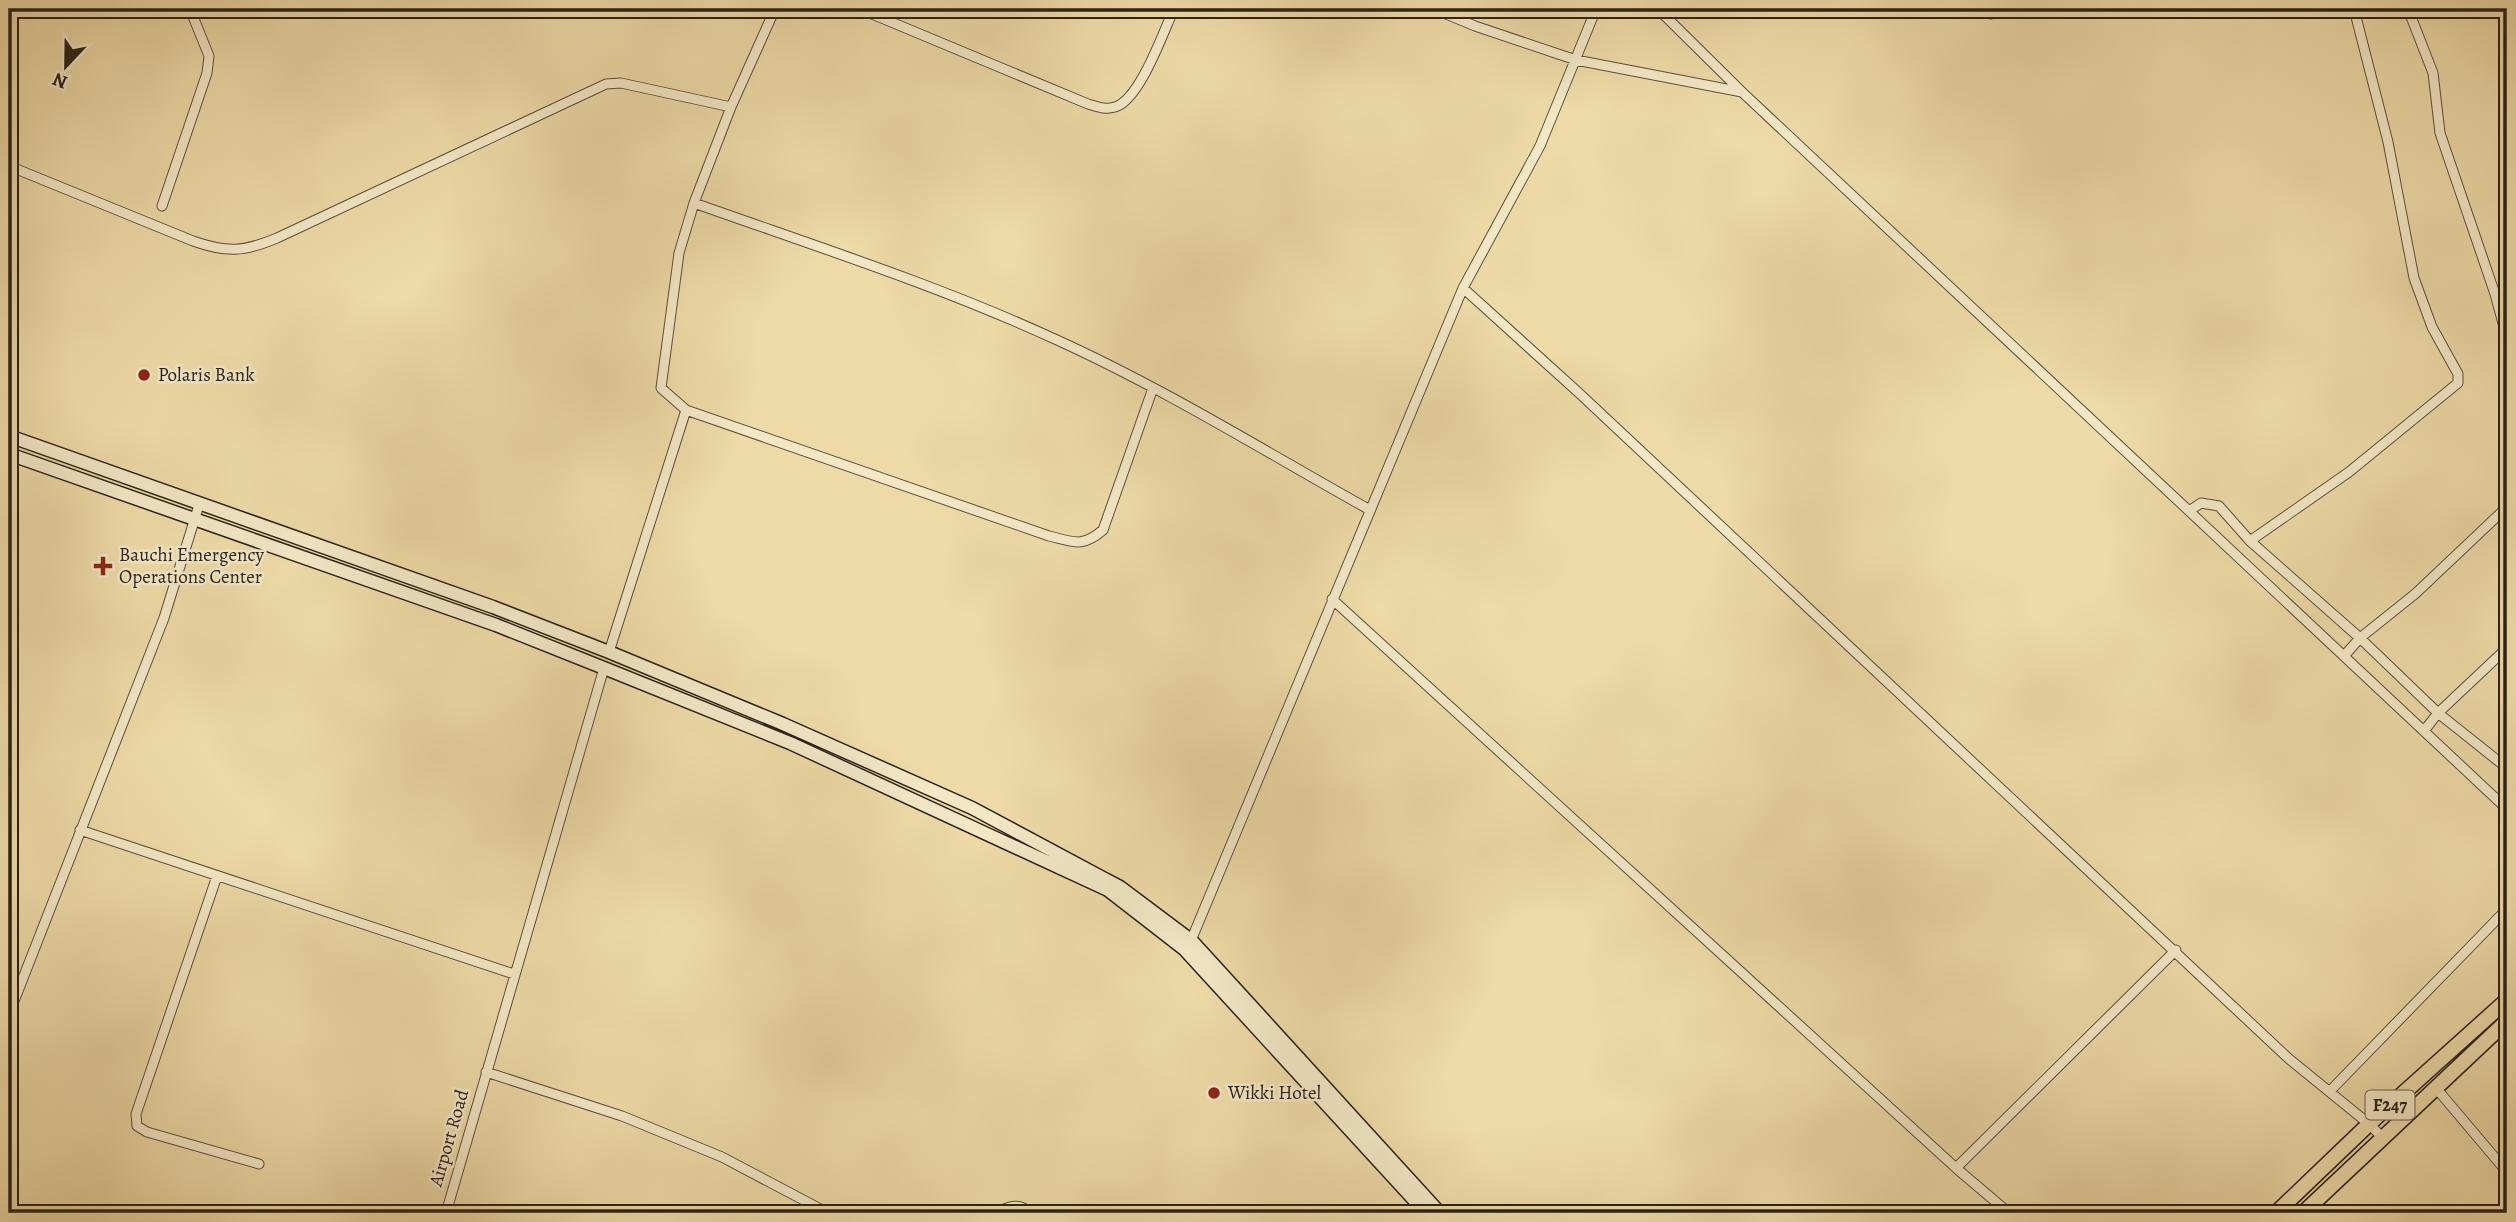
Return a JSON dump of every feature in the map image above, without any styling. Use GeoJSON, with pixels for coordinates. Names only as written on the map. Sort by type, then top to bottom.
{"type":"FeatureCollection","features":[{"type":"Feature","properties":{"kind":"main road","name":"F247"},"geometry":{"type":"LineString","coordinates":[[2276,1213],[2369,1124],[2507,1000]]}},
{"type":"Feature","properties":{"kind":"main road","name":"F247"},"geometry":{"type":"LineString","coordinates":[[2303,1213],[2507,1021]]}},
{"type":"Feature","properties":{"kind":"street"},"geometry":{"type":"LineString","coordinates":[[162,206],[207,73],[209,56],[190,9]]}},
{"type":"Feature","properties":{"kind":"street"},"geometry":{"type":"LineString","coordinates":[[775,9],[730,107],[694,203],[680,253],[662,388],[686,410],[1074,542],[1090,541],[1102,530],[1153,388]]}},
{"type":"Feature","properties":{"kind":"street"},"geometry":{"type":"LineString","coordinates":[[860,9],[1088,104],[1104,108],[1117,106],[1128,100],[1138,85],[1174,9]]}},
{"type":"Feature","properties":{"kind":"street"},"geometry":{"type":"LineString","coordinates":[[1434,9],[1475,26],[1576,60],[1742,92]]}},
{"type":"Feature","properties":{"kind":"street"},"geometry":{"type":"LineString","coordinates":[[1188,945],[1462,288],[1540,146],[1597,9]]}},
{"type":"Feature","properties":{"kind":"street"},"geometry":{"type":"LineString","coordinates":[[1658,9],[1742,92],[2507,809]]}},
{"type":"Feature","properties":{"kind":"street"},"geometry":{"type":"LineString","coordinates":[[2250,541],[2349,472],[2459,383],[2458,374],[2432,327],[2414,278],[2388,142],[2354,9]]}},
{"type":"Feature","properties":{"kind":"street"},"geometry":{"type":"LineString","coordinates":[[2408,9],[2433,73],[2440,133],[2495,294],[2507,338]]}},
{"type":"Feature","properties":{"kind":"street"},"geometry":{"type":"LineString","coordinates":[[9,166],[194,242],[216,250],[234,251],[277,238],[606,84],[621,83],[730,107]]}},
{"type":"Feature","properties":{"kind":"street"},"geometry":{"type":"LineString","coordinates":[[694,203],[959,298],[1057,340],[1153,388],[1370,510]]}},
{"type":"Feature","properties":{"kind":"street"},"geometry":{"type":"LineString","coordinates":[[1462,288],[1579,393],[2176,950],[2288,1058],[2384,1139]]}},
{"type":"Feature","properties":{"kind":"street"},"geometry":{"type":"LineString","coordinates":[[609,652],[686,410]]}},
{"type":"Feature","properties":{"kind":"street"},"geometry":{"type":"LineString","coordinates":[[9,436],[494,607],[609,652],[783,724],[972,807],[1120,887],[1188,945],[1440,1213]]}},
{"type":"Feature","properties":{"kind":"street"},"geometry":{"type":"LineString","coordinates":[[9,454],[496,625],[790,743],[1091,881],[1188,945],[1426,1213]]}},
{"type":"Feature","properties":{"kind":"street"},"geometry":{"type":"LineString","coordinates":[[2189,511],[2201,503],[2219,506],[2250,541],[2360,638],[2438,713],[2507,768]]}},
{"type":"Feature","properties":{"kind":"street"},"geometry":{"type":"LineString","coordinates":[[9,1014],[164,618],[199,505]]}},
{"type":"Feature","properties":{"kind":"street"},"geometry":{"type":"LineString","coordinates":[[2344,656],[2360,638],[2415,594],[2507,507]]}},
{"type":"Feature","properties":{"kind":"street"},"geometry":{"type":"LineString","coordinates":[[1332,599],[1955,1168],[2009,1213]]}},
{"type":"Feature","properties":{"kind":"street"},"geometry":{"type":"LineString","coordinates":[[2424,731],[2438,713],[2507,648]]}},
{"type":"Feature","properties":{"kind":"street","name":"Airport Road"},"geometry":{"type":"LineString","coordinates":[[446,1213],[604,668]]}},
{"type":"Feature","properties":{"kind":"street"},"geometry":{"type":"LineString","coordinates":[[79,830],[514,974]]}},
{"type":"Feature","properties":{"kind":"street"},"geometry":{"type":"LineString","coordinates":[[217,876],[135,1114],[137,1126],[147,1132],[260,1164]]}},
{"type":"Feature","properties":{"kind":"street"},"geometry":{"type":"LineString","coordinates":[[2330,1091],[2507,909]]}},
{"type":"Feature","properties":{"kind":"street"},"geometry":{"type":"LineString","coordinates":[[1955,1168],[2176,950]]}},
{"type":"Feature","properties":{"kind":"street"},"geometry":{"type":"LineString","coordinates":[[486,1072],[622,1116],[722,1157],[828,1213]]}},
{"type":"Feature","properties":{"kind":"street"},"geometry":{"type":"LineString","coordinates":[[2436,1088],[2507,1172]]}},
{"type":"Feature","properties":{"kind":"street"},"geometry":{"type":"LineString","coordinates":[[998,1213],[1005,1207],[1016,1206],[1030,1213]]}},
{"type":"Feature","properties":{"kind":"place","name":"Polaris Bank"},"geometry":{"type":"Point","coordinates":[144,375]}},
{"type":"Feature","properties":{"kind":"place","name":"Bauchi Emergency Operations Center"},"geometry":{"type":"Point","coordinates":[103,566]}},
{"type":"Feature","properties":{"kind":"place","name":"Wikki Hotel"},"geometry":{"type":"Point","coordinates":[1214,1093]}}]}
